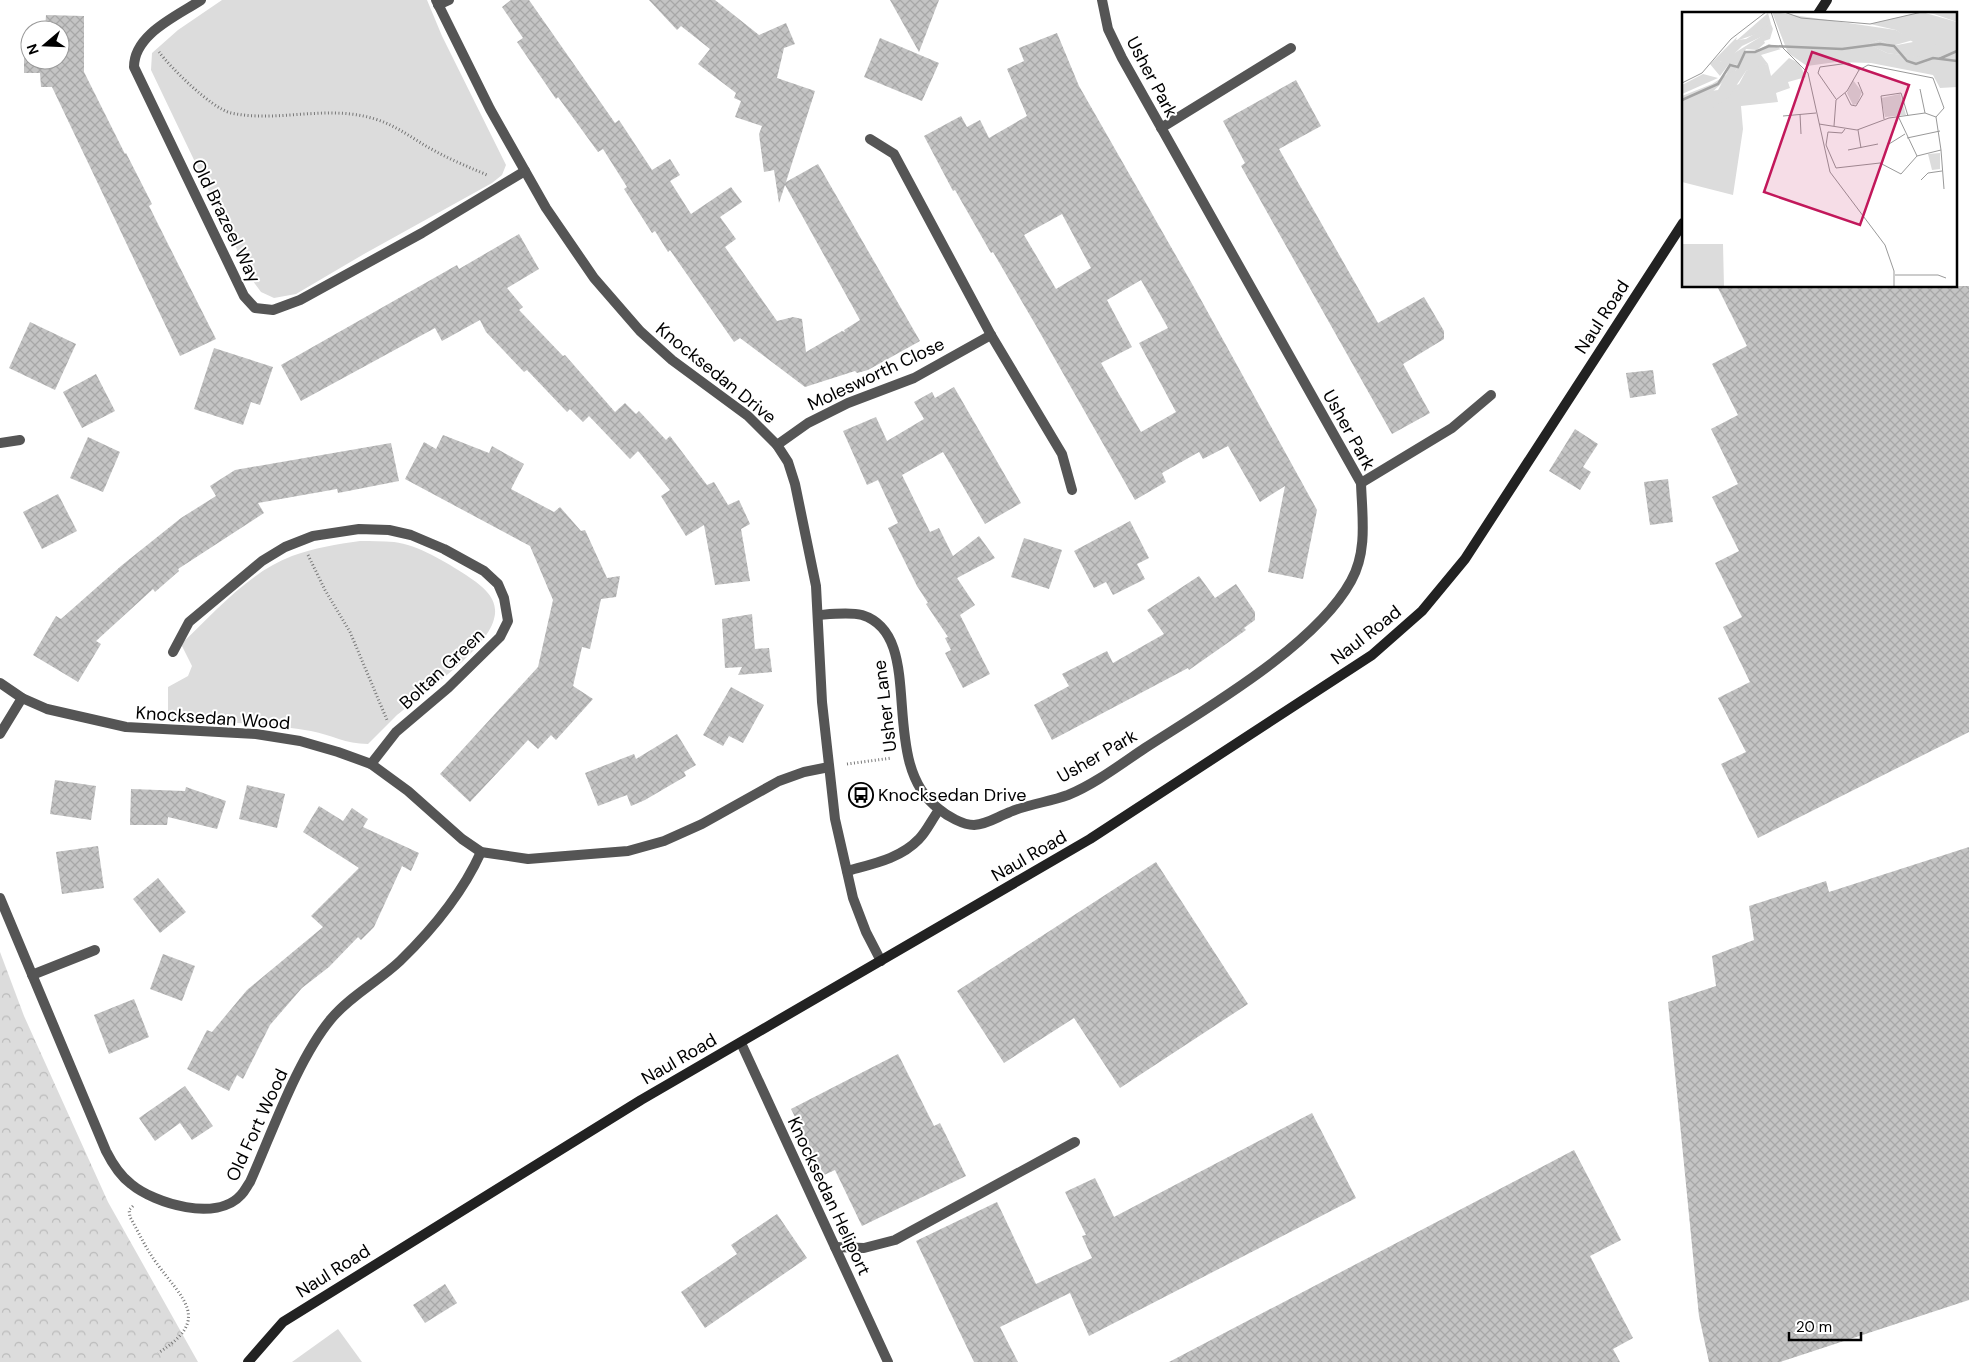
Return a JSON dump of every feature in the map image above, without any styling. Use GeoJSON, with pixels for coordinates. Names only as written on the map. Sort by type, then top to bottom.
{"type":"FeatureCollection","features":[{"type":"Feature","properties":{"kind":"main road"},"geometry":{"type":"LineString","coordinates":[[1819,12],[1827,0]]}},
{"type":"Feature","properties":{"kind":"main road","name":"Naul Road"},"geometry":{"type":"LineString","coordinates":[[248,1362],[283,1322],[641,1100],[1090,839],[1372,655],[1422,611],[1465,559],[1682,225]]}},
{"type":"Feature","properties":{"kind":"street","name":"Old Brazeel Way"},"geometry":{"type":"LineString","coordinates":[[201,0],[148,37],[134,56],[134,67],[244,296],[255,308],[274,310],[300,300],[349,275],[525,171]]}},
{"type":"Feature","properties":{"kind":"street"},"geometry":{"type":"LineString","coordinates":[[437,3],[449,0]]}},
{"type":"Feature","properties":{"kind":"street","name":"Usher Park"},"geometry":{"type":"LineString","coordinates":[[939,810],[971,825],[991,822],[1009,812],[1068,795],[1101,777],[1225,697],[1295,644],[1339,600],[1352,579],[1360,557],[1363,534],[1361,483],[1161,128],[1108,29],[1102,0]]}},
{"type":"Feature","properties":{"kind":"street","name":"Knocksedan Drive"},"geometry":{"type":"LineString","coordinates":[[437,3],[490,109],[546,208],[594,278],[640,331],[672,360],[748,416],[777,445],[788,462],[810,550],[819,615],[822,702],[835,819],[853,898],[866,932],[881,962]]}},
{"type":"Feature","properties":{"kind":"street"},"geometry":{"type":"LineString","coordinates":[[1161,128],[1291,48]]}},
{"type":"Feature","properties":{"kind":"street"},"geometry":{"type":"LineString","coordinates":[[870,139],[894,154],[991,335],[1062,454],[1072,490]]}},
{"type":"Feature","properties":{"kind":"street","name":"Molesworth Close"},"geometry":{"type":"LineString","coordinates":[[777,445],[808,423],[848,403],[914,378],[991,335]]}},
{"type":"Feature","properties":{"kind":"street"},"geometry":{"type":"LineString","coordinates":[[1361,483],[1452,428],[1491,395]]}},
{"type":"Feature","properties":{"kind":"street"},"geometry":{"type":"LineString","coordinates":[[0,443],[20,440]]}},
{"type":"Feature","properties":{"kind":"street","name":"Boltan Green"},"geometry":{"type":"LineString","coordinates":[[173,652],[189,622],[262,561],[285,547],[333,531],[389,530],[411,535],[444,549],[484,571],[498,584],[504,598],[508,621],[500,638],[448,688],[396,732],[371,764]]}},
{"type":"Feature","properties":{"kind":"street","name":"Usher Lane"},"geometry":{"type":"LineString","coordinates":[[819,615],[860,615],[874,620],[893,645],[899,666],[902,729],[907,756],[913,775],[924,796],[939,810]]}},
{"type":"Feature","properties":{"kind":"street","name":"Knocksedan Wood"},"geometry":{"type":"LineString","coordinates":[[0,683],[22,698],[47,709],[126,728],[256,734],[300,741],[371,764],[408,791],[462,839],[481,852],[528,859],[628,851],[664,841],[695,827],[779,781],[804,772],[829,767]]}},
{"type":"Feature","properties":{"kind":"street"},"geometry":{"type":"LineString","coordinates":[[0,734],[22,698]]}},
{"type":"Feature","properties":{"kind":"street"},"geometry":{"type":"LineString","coordinates":[[847,871],[880,862],[900,853],[919,839],[939,810]]}},
{"type":"Feature","properties":{"kind":"street","name":"Old Fort Wood"},"geometry":{"type":"LineString","coordinates":[[0,898],[115,1169],[131,1185],[175,1205],[196,1209],[213,1208],[229,1203],[241,1196],[250,1182],[313,1045],[332,1018],[400,961],[441,916],[472,871],[481,852]]}},
{"type":"Feature","properties":{"kind":"street"},"geometry":{"type":"LineString","coordinates":[[32,975],[95,950]]}},
{"type":"Feature","properties":{"kind":"street","name":"Knocksedan Heliport"},"geometry":{"type":"LineString","coordinates":[[741,1043],[888,1362]]}},
{"type":"Feature","properties":{"kind":"street"},"geometry":{"type":"LineString","coordinates":[[835,1247],[864,1248],[896,1240],[1075,1142]]}},
{"type":"Feature","properties":{"kind":"path"},"geometry":{"type":"LineString","coordinates":[[148,37],[160,54],[193,88],[228,112],[259,116],[304,112],[340,113],[373,118],[401,129],[435,151],[506,183]]}},
{"type":"Feature","properties":{"kind":"path"},"geometry":{"type":"LineString","coordinates":[[302,540],[325,590],[350,632],[384,716],[396,732]]}},
{"type":"Feature","properties":{"kind":"path"},"geometry":{"type":"LineString","coordinates":[[829,767],[907,756]]}},
{"type":"Feature","properties":{"kind":"path"},"geometry":{"type":"LineString","coordinates":[[145,1193],[129,1210],[130,1217],[154,1259],[182,1292],[188,1311],[188,1324],[184,1333],[158,1353]]}},
{"type":"Feature","properties":{"kind":"green space"},"geometry":{"type":"Polygon","coordinates":[[[222,0],[427,0],[442,36],[506,165],[502,175],[492,183],[296,294],[274,298],[261,292],[250,277],[151,70],[152,53],[178,30],[222,0]]]}},
{"type":"Feature","properties":{"kind":"green space"},"geometry":{"type":"Polygon","coordinates":[[[360,541],[394,542],[422,550],[478,583],[492,598],[495,611],[494,619],[479,645],[451,672],[395,717],[368,744],[352,743],[319,733],[293,728],[168,719],[168,687],[188,676],[192,666],[181,644],[233,594],[261,572],[292,556],[334,545],[360,541]]]}},
{"type":"Feature","properties":{"kind":"green space"},"geometry":{"type":"Polygon","coordinates":[[[0,952],[24,1016],[108,1202],[198,1362],[0,1362],[0,952]]]}},
{"type":"Feature","properties":{"kind":"green space"},"geometry":{"type":"Polygon","coordinates":[[[338,1329],[362,1362],[292,1362],[338,1329]]]}},
{"type":"Feature","properties":{"kind":"building"},"geometry":{"type":"Polygon","coordinates":[[[511,0],[529,0],[615,123],[619,120],[652,170],[670,159],[680,175],[670,181],[691,214],[731,187],[742,202],[720,217],[736,239],[725,247],[777,321],[793,317],[802,319],[806,352],[842,331],[845,332],[844,330],[860,320],[785,185],[779,203],[774,170],[764,172],[759,134],[762,126],[735,117],[741,101],[734,98],[736,93],[698,64],[710,49],[681,26],[677,30],[649,0],[715,0],[759,35],[786,23],[795,44],[784,48],[777,78],[815,91],[786,182],[818,164],[920,341],[868,370],[857,373],[855,371],[805,387],[740,338],[734,342],[670,250],[668,252],[655,231],[652,233],[624,189],[627,187],[603,149],[598,152],[558,97],[556,99],[517,42],[523,38],[502,7],[511,0]]]}},
{"type":"Feature","properties":{"kind":"building"},"geometry":{"type":"Polygon","coordinates":[[[890,0],[939,0],[919,52],[890,0]]]}},
{"type":"Feature","properties":{"kind":"building"},"geometry":{"type":"Polygon","coordinates":[[[46,15],[84,16],[84,72],[152,204],[149,206],[216,339],[180,356],[52,87],[41,87],[40,73],[24,73],[24,70],[70,70],[70,20],[46,20],[46,15]]]}},
{"type":"Feature","properties":{"kind":"building"},"geometry":{"type":"Polygon","coordinates":[[[1057,33],[1079,86],[1195,289],[1317,510],[1303,579],[1268,572],[1285,486],[1260,502],[1228,446],[1203,459],[1199,452],[1162,473],[1166,482],[1135,500],[993,252],[991,253],[955,190],[953,191],[924,136],[961,116],[967,127],[980,120],[989,138],[1027,116],[1007,69],[1024,61],[1019,48],[1057,33]],[[1062,214],[1024,235],[1056,289],[1091,268],[1062,214]],[[1141,280],[1107,300],[1132,347],[1101,363],[1141,432],[1176,412],[1139,343],[1168,328],[1141,280]]]}},
{"type":"Feature","properties":{"kind":"building"},"geometry":{"type":"Polygon","coordinates":[[[880,38],[939,63],[922,101],[864,77],[880,38]]]}},
{"type":"Feature","properties":{"kind":"building"},"geometry":{"type":"Polygon","coordinates":[[[1296,80],[1321,126],[1279,149],[1378,323],[1424,297],[1444,331],[1444,339],[1403,364],[1430,413],[1392,434],[1241,166],[1245,163],[1223,121],[1296,80]]]}},
{"type":"Feature","properties":{"kind":"building"},"geometry":{"type":"Polygon","coordinates":[[[519,234],[539,269],[507,288],[523,307],[519,310],[563,356],[565,355],[615,412],[625,403],[636,414],[639,411],[666,440],[670,436],[707,485],[714,482],[728,505],[739,500],[750,524],[741,529],[750,581],[715,585],[704,525],[686,536],[661,496],[670,490],[638,451],[630,459],[589,416],[583,422],[570,409],[567,412],[527,370],[524,372],[486,332],[480,320],[442,341],[435,328],[301,401],[281,365],[457,265],[459,269],[519,234]]]}},
{"type":"Feature","properties":{"kind":"building"},"geometry":{"type":"Polygon","coordinates":[[[1956,286],[1969,286],[1969,732],[1758,838],[1721,764],[1746,752],[1718,698],[1750,682],[1723,627],[1742,617],[1715,563],[1739,551],[1712,497],[1738,484],[1711,429],[1738,415],[1712,364],[1747,346],[1718,288],[1956,288],[1956,286]]]}},
{"type":"Feature","properties":{"kind":"building"},"geometry":{"type":"Polygon","coordinates":[[[30,322],[76,344],[55,390],[9,368],[30,322]]]}},
{"type":"Feature","properties":{"kind":"building"},"geometry":{"type":"Polygon","coordinates":[[[214,348],[273,367],[260,405],[251,402],[243,425],[194,409],[214,348]]]}},
{"type":"Feature","properties":{"kind":"building"},"geometry":{"type":"Polygon","coordinates":[[[1653,370],[1656,394],[1630,398],[1626,373],[1653,370]]]}},
{"type":"Feature","properties":{"kind":"building"},"geometry":{"type":"Polygon","coordinates":[[[96,374],[115,411],[82,428],[63,392],[96,374]]]}},
{"type":"Feature","properties":{"kind":"building"},"geometry":{"type":"Polygon","coordinates":[[[954,387],[1021,503],[985,524],[943,452],[902,475],[930,532],[939,528],[953,556],[979,536],[995,558],[957,578],[975,605],[960,615],[990,674],[963,688],[945,653],[951,650],[945,638],[948,637],[926,604],[928,603],[917,586],[888,528],[898,523],[878,480],[867,485],[843,431],[876,417],[887,441],[924,419],[914,402],[932,392],[935,398],[954,387]]]}},
{"type":"Feature","properties":{"kind":"building"},"geometry":{"type":"Polygon","coordinates":[[[1575,429],[1598,444],[1583,467],[1591,472],[1580,490],[1549,471],[1575,429]]]}},
{"type":"Feature","properties":{"kind":"building"},"geometry":{"type":"Polygon","coordinates":[[[443,435],[489,453],[492,446],[524,464],[511,489],[554,512],[560,507],[581,531],[585,530],[607,578],[620,576],[616,597],[601,599],[590,649],[582,647],[573,686],[593,699],[556,740],[551,735],[538,749],[528,740],[470,802],[440,774],[538,667],[553,600],[530,546],[405,479],[424,442],[436,449],[443,435]]]}},
{"type":"Feature","properties":{"kind":"building"},"geometry":{"type":"Polygon","coordinates":[[[88,437],[120,452],[103,492],[70,478],[88,437]]]}},
{"type":"Feature","properties":{"kind":"building"},"geometry":{"type":"Polygon","coordinates":[[[391,443],[399,481],[338,493],[337,489],[258,503],[264,513],[178,569],[179,571],[155,592],[153,589],[96,641],[101,644],[78,682],[33,655],[56,616],[61,619],[121,566],[181,518],[216,496],[210,486],[235,470],[391,443]]]}},
{"type":"Feature","properties":{"kind":"building"},"geometry":{"type":"Polygon","coordinates":[[[1668,479],[1673,522],[1650,525],[1644,482],[1668,479]]]}},
{"type":"Feature","properties":{"kind":"building"},"geometry":{"type":"Polygon","coordinates":[[[58,494],[77,531],[42,549],[23,512],[58,494]]]}},
{"type":"Feature","properties":{"kind":"building"},"geometry":{"type":"Polygon","coordinates":[[[1130,521],[1149,558],[1137,564],[1145,579],[1113,595],[1106,582],[1094,588],[1074,551],[1130,521]]]}},
{"type":"Feature","properties":{"kind":"building"},"geometry":{"type":"Polygon","coordinates":[[[1024,538],[1062,550],[1049,589],[1011,577],[1024,538]]]}},
{"type":"Feature","properties":{"kind":"building"},"geometry":{"type":"Polygon","coordinates":[[[1199,576],[1215,598],[1236,584],[1255,612],[1255,620],[1244,628],[1246,630],[1189,670],[1188,668],[1052,740],[1034,705],[1069,686],[1062,674],[1107,651],[1113,663],[1164,634],[1147,610],[1199,576]]]}},
{"type":"Feature","properties":{"kind":"building"},"geometry":{"type":"Polygon","coordinates":[[[752,614],[755,649],[769,648],[772,672],[738,675],[742,667],[725,668],[722,619],[752,614]]]}},
{"type":"Feature","properties":{"kind":"building"},"geometry":{"type":"Polygon","coordinates":[[[731,687],[764,705],[743,743],[729,736],[723,746],[703,735],[731,687]]]}},
{"type":"Feature","properties":{"kind":"building"},"geometry":{"type":"Polygon","coordinates":[[[677,734],[696,765],[684,772],[686,776],[631,806],[627,795],[598,806],[585,773],[634,754],[636,759],[677,734]]]}},
{"type":"Feature","properties":{"kind":"building"},"geometry":{"type":"Polygon","coordinates":[[[55,780],[96,786],[91,820],[50,814],[55,780]]]}},
{"type":"Feature","properties":{"kind":"building"},"geometry":{"type":"Polygon","coordinates":[[[247,785],[285,794],[277,828],[239,819],[247,785]]]}},
{"type":"Feature","properties":{"kind":"building"},"geometry":{"type":"Polygon","coordinates":[[[186,787],[226,801],[217,829],[168,817],[167,825],[130,825],[131,789],[185,791],[186,787]]]}},
{"type":"Feature","properties":{"kind":"building"},"geometry":{"type":"Polygon","coordinates":[[[319,806],[343,821],[352,808],[368,819],[363,827],[419,853],[411,871],[402,866],[374,927],[361,940],[358,937],[329,967],[302,988],[270,1025],[243,1079],[237,1075],[229,1091],[187,1069],[207,1030],[212,1032],[247,990],[323,927],[311,916],[359,868],[303,832],[319,806]]]}},
{"type":"Feature","properties":{"kind":"building"},"geometry":{"type":"Polygon","coordinates":[[[98,846],[104,888],[62,894],[56,852],[98,846]]]}},
{"type":"Feature","properties":{"kind":"building"},"geometry":{"type":"Polygon","coordinates":[[[1969,847],[1969,1300],[1780,1362],[1709,1362],[1699,1316],[1668,1002],[1716,986],[1712,956],[1754,940],[1749,906],[1826,881],[1829,892],[1969,847]]]}},
{"type":"Feature","properties":{"kind":"building"},"geometry":{"type":"Polygon","coordinates":[[[1156,862],[1248,1004],[1120,1088],[1074,1018],[1004,1063],[957,991],[1156,862]]]}},
{"type":"Feature","properties":{"kind":"building"},"geometry":{"type":"Polygon","coordinates":[[[158,878],[186,912],[160,933],[133,899],[158,878]]]}},
{"type":"Feature","properties":{"kind":"building"},"geometry":{"type":"Polygon","coordinates":[[[163,954],[195,966],[182,1001],[150,989],[163,954]]]}},
{"type":"Feature","properties":{"kind":"building"},"geometry":{"type":"Polygon","coordinates":[[[134,999],[149,1037],[109,1054],[94,1015],[134,999]]]}},
{"type":"Feature","properties":{"kind":"building"},"geometry":{"type":"Polygon","coordinates":[[[898,1054],[934,1126],[940,1123],[966,1176],[862,1226],[835,1170],[824,1175],[791,1109],[898,1054]]]}},
{"type":"Feature","properties":{"kind":"building"},"geometry":{"type":"Polygon","coordinates":[[[185,1086],[213,1126],[192,1140],[180,1123],[155,1141],[139,1118],[185,1086]]]}},
{"type":"Feature","properties":{"kind":"building"},"geometry":{"type":"Polygon","coordinates":[[[1312,1113],[1356,1198],[1089,1336],[1070,1293],[1000,1327],[1018,1362],[974,1362],[916,1241],[997,1202],[1036,1284],[1092,1258],[1082,1236],[1086,1235],[1065,1192],[1095,1178],[1114,1217],[1312,1113]]]}},
{"type":"Feature","properties":{"kind":"building"},"geometry":{"type":"Polygon","coordinates":[[[1574,1150],[1621,1240],[1590,1256],[1633,1338],[1613,1349],[1620,1362],[1169,1362],[1574,1150]]]}},
{"type":"Feature","properties":{"kind":"building"},"geometry":{"type":"Polygon","coordinates":[[[777,1214],[807,1258],[705,1328],[681,1292],[737,1254],[731,1245],[777,1214]]]}},
{"type":"Feature","properties":{"kind":"building"},"geometry":{"type":"Polygon","coordinates":[[[445,1284],[457,1303],[425,1323],[413,1305],[445,1284]]]}},
{"type":"Feature","properties":{"kind":"place","name":"Knocksedan Drive"},"geometry":{"type":"Point","coordinates":[861,795]}}]}
